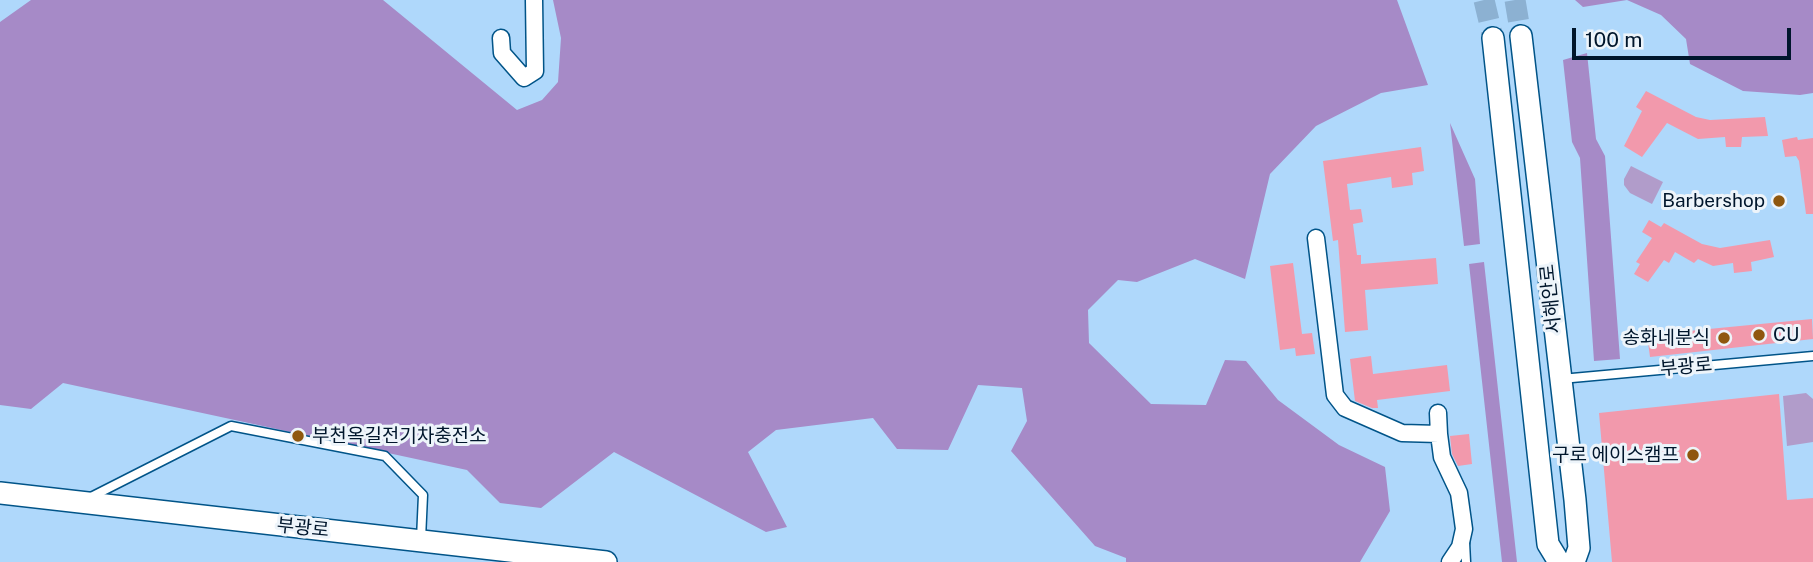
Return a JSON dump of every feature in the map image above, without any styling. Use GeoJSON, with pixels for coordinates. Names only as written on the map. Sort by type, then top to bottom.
{"type":"FeatureCollection","features":[{"type":"Feature","properties":{"kind":"main road","name":"서해안로"},"geometry":{"type":"LineString","coordinates":[[1521,36],[1579,548],[1574,562]]}},
{"type":"Feature","properties":{"kind":"main road","name":"서해안로"},"geometry":{"type":"LineString","coordinates":[[1493,38],[1548,544],[1559,562]]}},
{"type":"Feature","properties":{"kind":"main road","name":"부광로"},"geometry":{"type":"LineString","coordinates":[[0,493],[606,562]]}},
{"type":"Feature","properties":{"kind":"street"},"geometry":{"type":"LineString","coordinates":[[501,38],[502,52],[524,78],[535,71],[534,0]]}},
{"type":"Feature","properties":{"kind":"street"},"geometry":{"type":"LineString","coordinates":[[1317,238],[1335,395],[1339,403],[1402,433],[1440,434]]}},
{"type":"Feature","properties":{"kind":"street"},"geometry":{"type":"LineString","coordinates":[[1438,413],[1442,457],[1459,494],[1464,529],[1460,547],[1450,562]]}},
{"type":"Feature","properties":{"kind":"lane","name":"부광로"},"geometry":{"type":"LineString","coordinates":[[1559,379],[1813,356]]}},
{"type":"Feature","properties":{"kind":"lane"},"geometry":{"type":"LineString","coordinates":[[80,502],[231,426],[385,456],[423,495],[421,541]]}},
{"type":"Feature","properties":{"kind":"lane"},"geometry":{"type":"LineString","coordinates":[[1464,529],[1466,562]]}},
{"type":"Feature","properties":{"kind":"shaded area"},"geometry":{"type":"Polygon","coordinates":[[[31,0],[383,0],[517,110],[542,100],[558,82],[561,38],[553,0],[1397,0],[1428,85],[1381,93],[1316,126],[1270,174],[1245,279],[1195,259],[1137,282],[1118,280],[1088,310],[1089,343],[1151,404],[1206,405],[1225,360],[1246,361],[1278,400],[1339,445],[1385,467],[1390,511],[1360,562],[1126,562],[1126,558],[1095,546],[1011,451],[1027,421],[1022,388],[978,385],[948,450],[897,449],[873,418],[776,430],[748,452],[787,527],[766,532],[614,452],[541,508],[500,503],[467,470],[63,383],[31,409],[0,405],[0,22],[31,0]]]}},
{"type":"Feature","properties":{"kind":"shaded area"},"geometry":{"type":"Polygon","coordinates":[[[1575,0],[1627,0],[1583,7],[1575,0]]]}},
{"type":"Feature","properties":{"kind":"shaded area"},"geometry":{"type":"Polygon","coordinates":[[[1627,0],[1813,0],[1813,93],[1800,95],[1743,91],[1690,64],[1686,39],[1661,15],[1627,0]]]}},
{"type":"Feature","properties":{"kind":"shaded area"},"geometry":{"type":"Polygon","coordinates":[[[1587,53],[1596,139],[1605,156],[1620,359],[1594,361],[1580,158],[1572,142],[1563,60],[1587,53]]]}},
{"type":"Feature","properties":{"kind":"shaded area"},"geometry":{"type":"Polygon","coordinates":[[[1450,123],[1475,179],[1480,244],[1464,246],[1450,123]]]}},
{"type":"Feature","properties":{"kind":"shaded area"},"geometry":{"type":"Polygon","coordinates":[[[1631,166],[1663,182],[1652,204],[1630,193],[1624,185],[1631,166]]]}},
{"type":"Feature","properties":{"kind":"shaded area"},"geometry":{"type":"Polygon","coordinates":[[[1484,262],[1517,562],[1502,562],[1469,264],[1484,262]]]}},
{"type":"Feature","properties":{"kind":"shaded area"},"geometry":{"type":"Polygon","coordinates":[[[1806,393],[1813,399],[1813,442],[1787,446],[1783,396],[1806,393]]]}},
{"type":"Feature","properties":{"kind":"building"},"geometry":{"type":"Polygon","coordinates":[[[1646,91],[1696,117],[1710,120],[1765,117],[1768,136],[1742,137],[1741,147],[1726,147],[1725,137],[1698,139],[1667,123],[1642,157],[1624,146],[1642,111],[1636,107],[1646,91]]]}},
{"type":"Feature","properties":{"kind":"building"},"geometry":{"type":"Polygon","coordinates":[[[1797,137],[1798,140],[1813,138],[1813,214],[1806,214],[1799,161],[1796,156],[1785,157],[1782,140],[1797,137]]]}},
{"type":"Feature","properties":{"kind":"building"},"geometry":{"type":"Polygon","coordinates":[[[1421,147],[1424,171],[1412,173],[1413,185],[1392,188],[1391,177],[1347,184],[1350,210],[1361,209],[1363,222],[1353,224],[1357,255],[1361,255],[1361,264],[1436,258],[1438,284],[1365,290],[1368,330],[1345,332],[1338,240],[1333,241],[1323,161],[1421,147]]]}},
{"type":"Feature","properties":{"kind":"building"},"geometry":{"type":"Polygon","coordinates":[[[1649,220],[1661,227],[1664,223],[1702,244],[1720,248],[1770,240],[1774,257],[1751,262],[1752,271],[1734,273],[1733,263],[1713,266],[1698,259],[1694,263],[1675,252],[1669,263],[1664,260],[1648,282],[1634,274],[1640,264],[1636,262],[1652,238],[1642,232],[1649,220]]]}},
{"type":"Feature","properties":{"kind":"building"},"geometry":{"type":"Polygon","coordinates":[[[1293,263],[1302,334],[1312,333],[1315,354],[1296,356],[1295,348],[1280,350],[1270,266],[1293,263]]]}},
{"type":"Feature","properties":{"kind":"building"},"geometry":{"type":"Polygon","coordinates":[[[1812,319],[1813,339],[1650,357],[1647,335],[1812,319]]]}},
{"type":"Feature","properties":{"kind":"building"},"geometry":{"type":"Polygon","coordinates":[[[1371,356],[1373,374],[1447,365],[1450,391],[1377,400],[1378,408],[1355,401],[1350,359],[1371,356]]]}},
{"type":"Feature","properties":{"kind":"building","name":"구로 에이스캠프"},"geometry":{"type":"Polygon","coordinates":[[[1779,394],[1787,500],[1813,498],[1813,562],[1612,562],[1599,413],[1779,394]]]}},
{"type":"Feature","properties":{"kind":"building"},"geometry":{"type":"Polygon","coordinates":[[[1469,434],[1472,464],[1458,466],[1452,454],[1450,436],[1469,434]]]}},
{"type":"Feature","properties":{"kind":"tunnel"},"geometry":{"type":"LineString","coordinates":[[1484,0],[1493,38]]}},
{"type":"Feature","properties":{"kind":"tunnel"},"geometry":{"type":"LineString","coordinates":[[1515,0],[1521,36]]}},
{"type":"Feature","properties":{"kind":"place","name":"Barbershop"},"geometry":{"type":"Point","coordinates":[1779,201]}},
{"type":"Feature","properties":{"kind":"place","name":"CU"},"geometry":{"type":"Point","coordinates":[1759,335]}},
{"type":"Feature","properties":{"kind":"place","name":"송화네분식"},"geometry":{"type":"Point","coordinates":[1724,338]}},
{"type":"Feature","properties":{"kind":"place","name":"부천옥길전기차충전소"},"geometry":{"type":"Point","coordinates":[298,436]}},
{"type":"Feature","properties":{"kind":"place","name":"구로 에이스캠프"},"geometry":{"type":"Point","coordinates":[1693,455]}}]}
